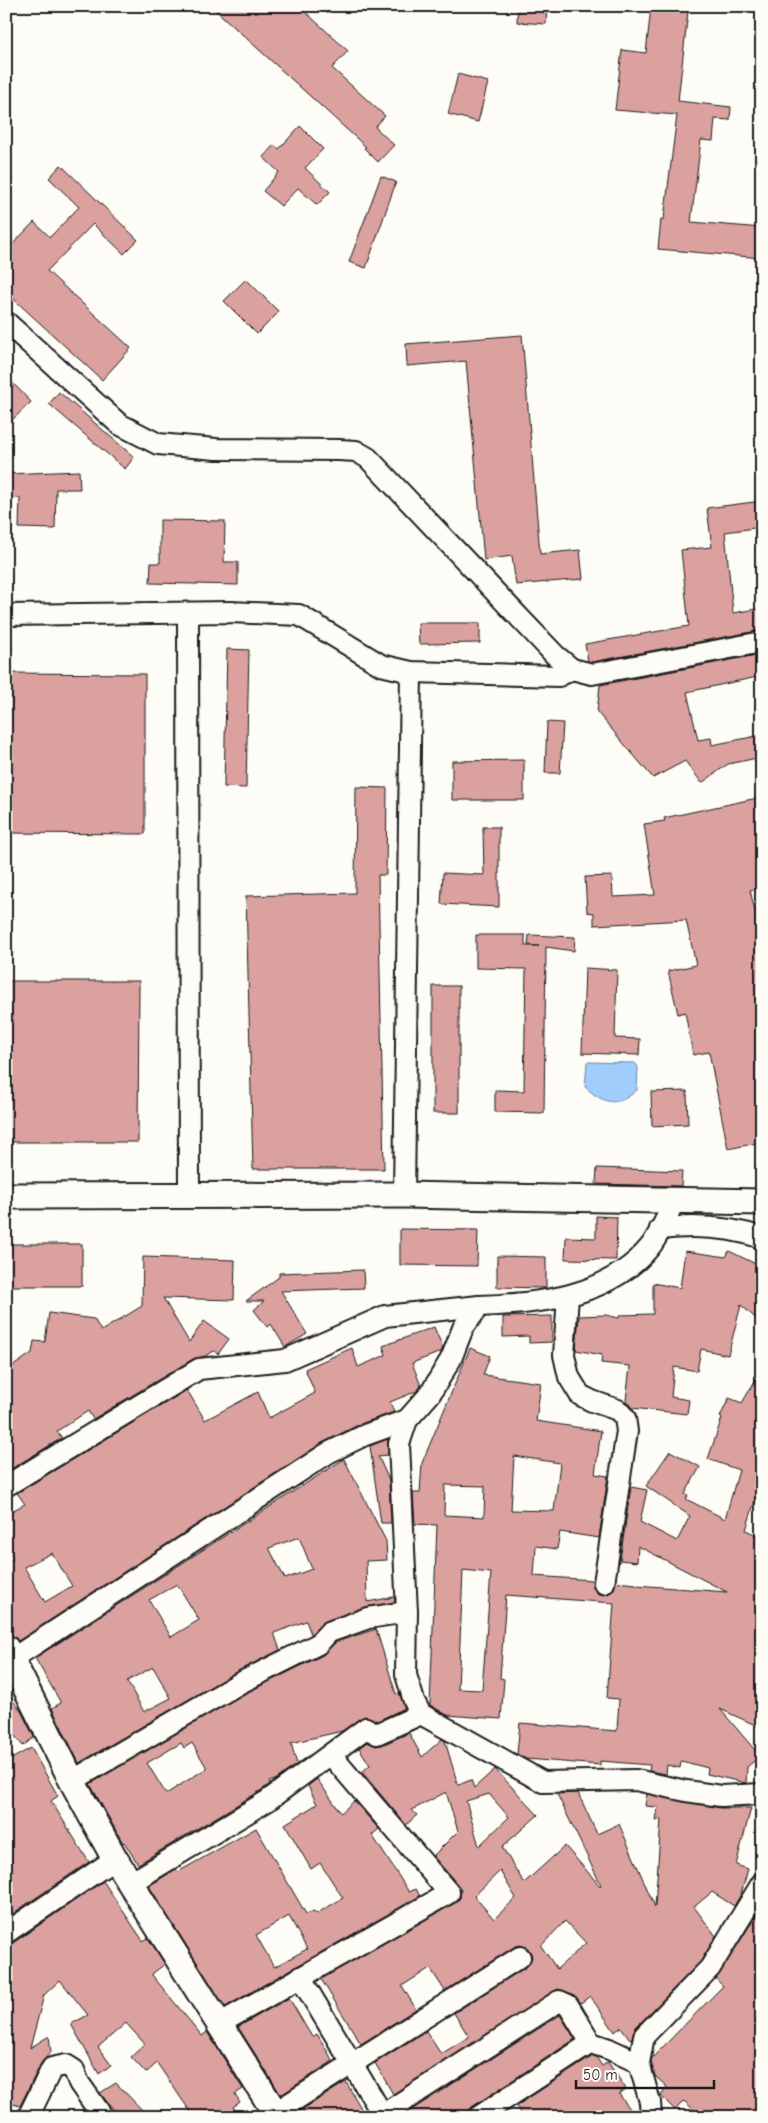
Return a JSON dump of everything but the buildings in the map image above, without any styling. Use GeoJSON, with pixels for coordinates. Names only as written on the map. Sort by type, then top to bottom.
{"type":"FeatureCollection","features":[{"type":"Feature","properties":{"kind":"street"},"geometry":{"type":"LineString","coordinates":[[6,322],[120,424],[158,444],[216,450],[356,451],[368,458],[572,670],[592,674],[762,642]]}},
{"type":"Feature","properties":{"kind":"street"},"geometry":{"type":"LineString","coordinates":[[6,615],[230,612],[299,615],[381,665],[411,672],[559,676],[572,670]]}},
{"type":"Feature","properties":{"kind":"street"},"geometry":{"type":"LineString","coordinates":[[188,614],[189,1195]]}},
{"type":"Feature","properties":{"kind":"street"},"geometry":{"type":"LineString","coordinates":[[404,1195],[411,672]]}},
{"type":"Feature","properties":{"kind":"street"},"geometry":{"type":"LineString","coordinates":[[6,1196],[404,1195],[762,1202]]}},
{"type":"Feature","properties":{"kind":"street"},"geometry":{"type":"LineString","coordinates":[[6,1486],[199,1368],[285,1360],[385,1316],[479,1306],[524,1304],[568,1296],[590,1288],[626,1271],[650,1247],[675,1200]]}},
{"type":"Feature","properties":{"kind":"street"},"geometry":{"type":"LineString","coordinates":[[660,1229],[683,1226],[743,1231],[762,1238]]}},
{"type":"Feature","properties":{"kind":"street"},"geometry":{"type":"LineString","coordinates":[[568,1296],[564,1355],[569,1377],[580,1395],[618,1410],[625,1418],[627,1431],[604,1583]]}},
{"type":"Feature","properties":{"kind":"street"},"geometry":{"type":"LineString","coordinates":[[479,1306],[463,1328],[451,1359],[430,1394],[408,1420],[399,1444],[407,1612],[406,1675],[414,1701],[422,1714],[543,1782],[636,1780],[686,1791],[721,1796],[762,1794]]}},
{"type":"Feature","properties":{"kind":"street"},"geometry":{"type":"LineString","coordinates":[[408,1420],[365,1435],[328,1453],[9,1654],[72,1781],[115,1859],[132,1882],[277,2115],[351,2064],[520,1957]]}},
{"type":"Feature","properties":{"kind":"street"},"geometry":{"type":"LineString","coordinates":[[72,1781],[240,1682],[318,1644],[329,1632],[368,1618],[407,1612]]}},
{"type":"Feature","properties":{"kind":"street"},"geometry":{"type":"LineString","coordinates":[[132,1882],[267,1801],[366,1728],[377,1734],[422,1714]]}},
{"type":"Feature","properties":{"kind":"street"},"geometry":{"type":"LineString","coordinates":[[219,2024],[449,1892],[331,1755]]}},
{"type":"Feature","properties":{"kind":"street"},"geometry":{"type":"LineString","coordinates":[[6,1933],[115,1859]]}},
{"type":"Feature","properties":{"kind":"street"},"geometry":{"type":"LineString","coordinates":[[650,2117],[650,2102],[638,2063],[644,2036],[710,1968],[762,1883]]}},
{"type":"Feature","properties":{"kind":"street"},"geometry":{"type":"LineString","coordinates":[[300,1977],[382,2116],[559,2002],[568,2005],[590,2043],[609,2048],[638,2063]]}},
{"type":"Feature","properties":{"kind":"street"},"geometry":{"type":"LineString","coordinates":[[478,2117],[590,2043]]}},
{"type":"Feature","properties":{"kind":"street"},"geometry":{"type":"LineString","coordinates":[[28,2117],[52,2068],[66,2065],[74,2070],[79,2083],[103,2117]]}},
{"type":"Feature","properties":{"kind":"water"},"geometry":{"type":"Polygon","coordinates":[[[587,1062],[635,1063],[638,1067],[637,1090],[623,1100],[611,1102],[598,1097],[585,1087],[587,1062]]]}}]}
